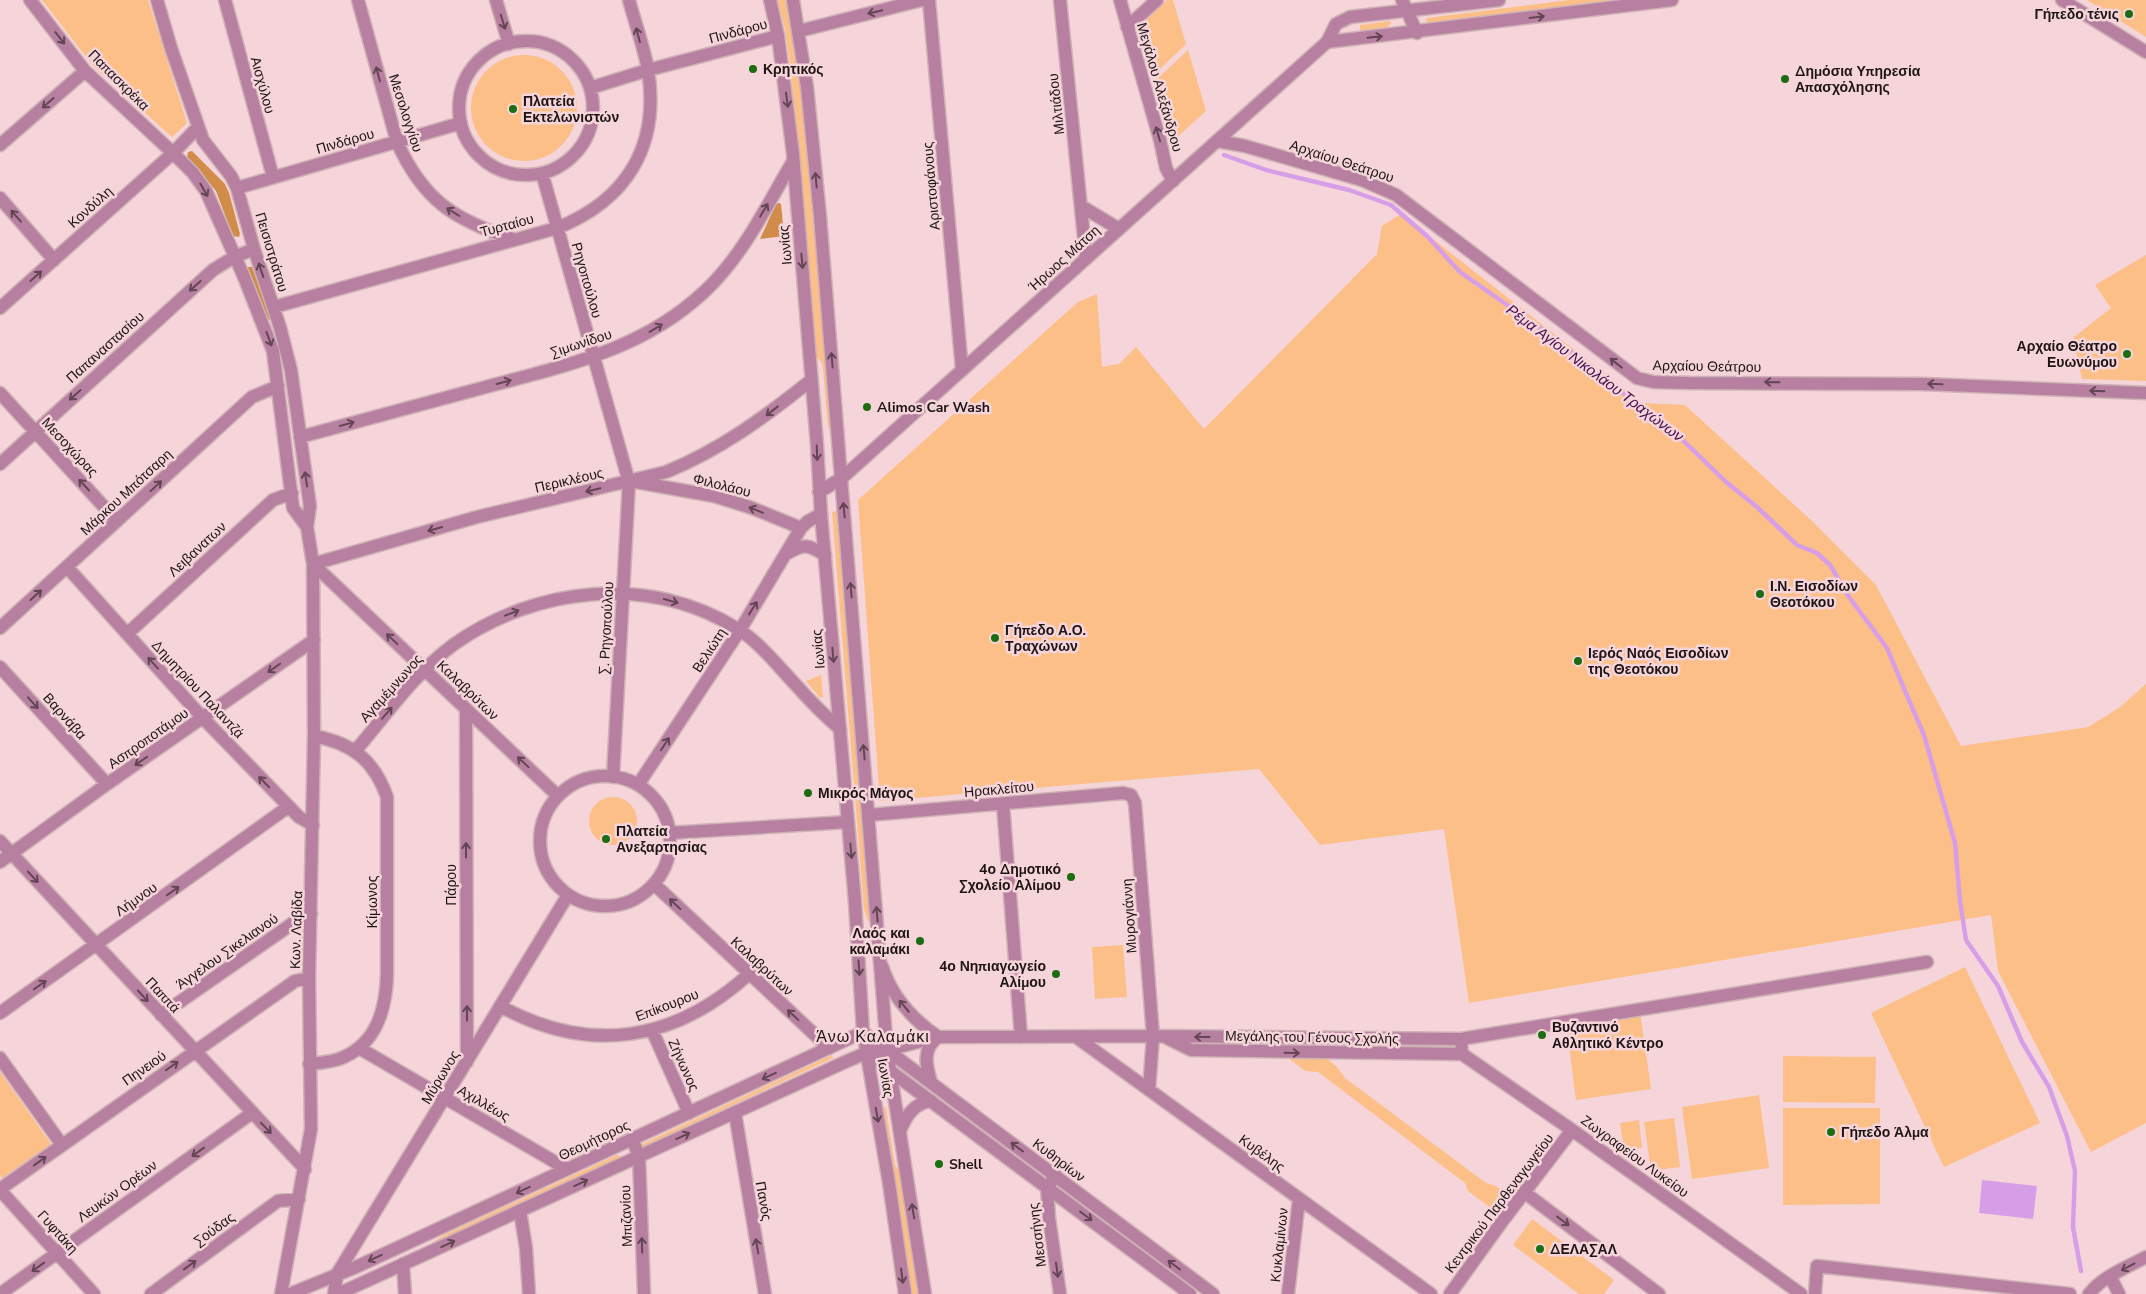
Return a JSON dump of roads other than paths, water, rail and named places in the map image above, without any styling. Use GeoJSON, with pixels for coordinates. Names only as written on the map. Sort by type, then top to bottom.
{"type":"FeatureCollection","features":[{"type":"Feature","properties":{"kind":"street","name":"Παπασκρέκα"},"geometry":{"type":"LineString","coordinates":[[30,0],[85,71],[173,153],[193,173],[206,191],[270,339],[278,386],[293,508],[307,527]]}},
{"type":"Feature","properties":{"kind":"street","name":"Πεισιστράτου"},"geometry":{"type":"LineString","coordinates":[[157,0],[202,140],[212,155],[231,176],[237,188],[254,249],[274,307],[291,370],[310,506],[307,527]]}},
{"type":"Feature","properties":{"kind":"street","name":"Αισχύλου"},"geometry":{"type":"LineString","coordinates":[[225,0],[273,177]]}},
{"type":"Feature","properties":{"kind":"street","name":"Μεσολογγίου"},"geometry":{"type":"LineString","coordinates":[[358,0],[397,142],[406,162],[421,186],[433,198],[465,220],[486,230],[513,239]]}},
{"type":"Feature","properties":{"kind":"street"},"geometry":{"type":"LineString","coordinates":[[496,0],[509,44]]}},
{"type":"Feature","properties":{"kind":"street","name":"Τυρταίου"},"geometry":{"type":"LineString","coordinates":[[274,307],[557,228],[579,219],[595,209],[620,187],[628,176],[647,131],[650,92],[648,70],[629,0]]}},
{"type":"Feature","properties":{"kind":"street","name":"Ιωνίας"},"geometry":{"type":"LineString","coordinates":[[770,0],[778,36],[789,112],[810,381],[817,445],[819,492],[848,822],[863,1032],[889,1183],[905,1294]]}},
{"type":"Feature","properties":{"kind":"street","name":"Ιωνίας"},"geometry":{"type":"LineString","coordinates":[[793,0],[800,31],[810,117],[870,815],[887,1050],[925,1294]]}},
{"type":"Feature","properties":{"kind":"street"},"geometry":{"type":"LineString","coordinates":[[800,31],[922,0]]}},
{"type":"Feature","properties":{"kind":"street","name":"Αριστοφάνους"},"geometry":{"type":"LineString","coordinates":[[929,0],[962,370]]}},
{"type":"Feature","properties":{"kind":"street","name":"Μιλτιάδου"},"geometry":{"type":"LineString","coordinates":[[1060,0],[1086,258]]}},
{"type":"Feature","properties":{"kind":"street","name":"Μεγάλου Αλεξάνδρου"},"geometry":{"type":"LineString","coordinates":[[1120,0],[1160,140],[1166,168],[1173,181]]}},
{"type":"Feature","properties":{"kind":"street"},"geometry":{"type":"LineString","coordinates":[[1128,27],[1157,0]]}},
{"type":"Feature","properties":{"kind":"street"},"geometry":{"type":"LineString","coordinates":[[1402,0],[1417,33]]}},
{"type":"Feature","properties":{"kind":"street","name":"Ήρωος Μάτση"},"geometry":{"type":"LineString","coordinates":[[819,492],[842,478],[1327,42],[1336,24],[1350,18],[1499,0]]}},
{"type":"Feature","properties":{"kind":"street"},"geometry":{"type":"LineString","coordinates":[[1327,42],[1417,33],[1672,0]]}},
{"type":"Feature","properties":{"kind":"street"},"geometry":{"type":"LineString","coordinates":[[2062,0],[2146,52]]}},
{"type":"Feature","properties":{"kind":"street","name":"Πινδάρου"},"geometry":{"type":"LineString","coordinates":[[590,88],[648,70],[778,36]]}},
{"type":"Feature","properties":{"kind":"street"},"geometry":{"type":"LineString","coordinates":[[533,42],[555,48],[577,64],[590,88],[594,106],[593,116],[585,141],[568,160],[556,168],[542,173],[515,174],[483,160],[466,138],[461,123],[460,98],[469,74],[483,57],[496,49],[509,44],[533,42]]}},
{"type":"Feature","properties":{"kind":"street"},"geometry":{"type":"LineString","coordinates":[[0,145],[85,71]]}},
{"type":"Feature","properties":{"kind":"street","name":"Πινδάρου"},"geometry":{"type":"LineString","coordinates":[[237,188],[461,123]]}},
{"type":"Feature","properties":{"kind":"street","name":"Κονδύλη"},"geometry":{"type":"LineString","coordinates":[[0,308],[173,153],[198,126]]}},
{"type":"Feature","properties":{"kind":"street","name":"Αρχαίου Θεάτρου"},"geometry":{"type":"LineString","coordinates":[[1217,141],[1245,146],[1362,180],[1396,195],[1637,378],[1653,382],[1923,384],[2146,393]]}},
{"type":"Feature","properties":{"kind":"street","name":"Σιμωνίδου"},"geometry":{"type":"LineString","coordinates":[[300,437],[594,357],[654,330],[679,314],[706,290],[726,268],[793,161]]}},
{"type":"Feature","properties":{"kind":"street","name":"Ρηγοπούλου"},"geometry":{"type":"LineString","coordinates":[[542,173],[630,481]]}},
{"type":"Feature","properties":{"kind":"street"},"geometry":{"type":"LineString","coordinates":[[0,198],[54,260]]}},
{"type":"Feature","properties":{"kind":"street"},"geometry":{"type":"LineString","coordinates":[[1081,206],[1119,228]]}},
{"type":"Feature","properties":{"kind":"street","name":"Παπαναστασίου"},"geometry":{"type":"LineString","coordinates":[[0,464],[213,270],[234,257],[254,249]]}},
{"type":"Feature","properties":{"kind":"street","name":"Περικλέους"},"geometry":{"type":"LineString","coordinates":[[313,564],[477,517],[666,472],[716,449],[765,416],[810,381]]}},
{"type":"Feature","properties":{"kind":"street","name":"Μάρκου Μπότσαρη"},"geometry":{"type":"LineString","coordinates":[[0,628],[252,397],[278,386]]}},
{"type":"Feature","properties":{"kind":"street","name":"Μεσοχώρας"},"geometry":{"type":"LineString","coordinates":[[0,394],[117,521]]}},
{"type":"Feature","properties":{"kind":"street","name":"Φιλολάου"},"geometry":{"type":"LineString","coordinates":[[630,481],[714,496],[752,508],[801,528]]}},
{"type":"Feature","properties":{"kind":"street","name":"Σ. Ρηγοπούλου"},"geometry":{"type":"LineString","coordinates":[[613,776],[630,481]]}},
{"type":"Feature","properties":{"kind":"street","name":"Λειβανατων"},"geometry":{"type":"LineString","coordinates":[[127,634],[273,500],[292,493]]}},
{"type":"Feature","properties":{"kind":"street"},"geometry":{"type":"LineString","coordinates":[[801,528],[821,514]]}},
{"type":"Feature","properties":{"kind":"street","name":"Κων. Λαβίδα"},"geometry":{"type":"LineString","coordinates":[[281,1294],[305,1169],[310,1129],[309,978],[313,825],[314,640],[313,564],[307,527]]}},
{"type":"Feature","properties":{"kind":"street","name":"Βελιώτη"},"geometry":{"type":"LineString","coordinates":[[638,785],[740,630],[788,553],[801,528]]}},
{"type":"Feature","properties":{"kind":"street"},"geometry":{"type":"LineString","coordinates":[[788,553],[799,546],[809,546],[825,555]]}},
{"type":"Feature","properties":{"kind":"street","name":"Καλαβρύτων"},"geometry":{"type":"LineString","coordinates":[[313,564],[558,796]]}},
{"type":"Feature","properties":{"kind":"street","name":"Δημητρίου Παλαντζά"},"geometry":{"type":"LineString","coordinates":[[67,568],[203,718],[288,807],[299,817],[313,825]]}},
{"type":"Feature","properties":{"kind":"street","name":"Αγαμέμνωνος"},"geometry":{"type":"LineString","coordinates":[[356,750],[425,670],[453,646],[491,621],[559,598],[623,592],[667,600],[695,608],[715,616],[740,630],[765,651],[840,730]]}},
{"type":"Feature","properties":{"kind":"street","name":"Ασπροποτάμου"},"geometry":{"type":"LineString","coordinates":[[0,862],[107,784],[314,640]]}},
{"type":"Feature","properties":{"kind":"street","name":"Βαρνάβα"},"geometry":{"type":"LineString","coordinates":[[0,667],[107,784]]}},
{"type":"Feature","properties":{"kind":"street","name":"Πάρου"},"geometry":{"type":"LineString","coordinates":[[466,709],[467,1062]]}},
{"type":"Feature","properties":{"kind":"street","name":"Κίμωνος"},"geometry":{"type":"LineString","coordinates":[[309,1064],[343,1058],[358,1048],[368,1038],[378,1022],[386,1000],[387,797],[382,783],[373,768],[356,750],[334,740],[314,736]]}},
{"type":"Feature","properties":{"kind":"street"},"geometry":{"type":"LineString","coordinates":[[602,776],[613,776],[638,785],[650,794],[659,805],[665,815],[670,833],[668,856],[664,868],[654,884],[634,899],[611,906],[590,905],[568,895],[557,886],[548,874],[542,860],[540,846],[544,817],[558,796],[573,784],[584,780],[602,776]]}},
{"type":"Feature","properties":{"kind":"street","name":"Ηρακλείτου"},"geometry":{"type":"LineString","coordinates":[[870,815],[1123,793],[1132,795]]}},
{"type":"Feature","properties":{"kind":"street","name":"Μυρογιάννη"},"geometry":{"type":"LineString","coordinates":[[1132,795],[1135,802],[1159,1037],[1149,1090]]}},
{"type":"Feature","properties":{"kind":"street"},"geometry":{"type":"LineString","coordinates":[[1003,804],[1021,1037]]}},
{"type":"Feature","properties":{"kind":"street","name":"Λήμνου"},"geometry":{"type":"LineString","coordinates":[[0,1013],[288,807]]}},
{"type":"Feature","properties":{"kind":"street"},"geometry":{"type":"LineString","coordinates":[[670,833],[848,822]]}},
{"type":"Feature","properties":{"kind":"street","name":"Παππά"},"geometry":{"type":"LineString","coordinates":[[0,841],[305,1169]]}},
{"type":"Feature","properties":{"kind":"street","name":"Καλαβρύτων"},"geometry":{"type":"LineString","coordinates":[[654,884],[829,1048]]}},
{"type":"Feature","properties":{"kind":"street","name":"Μύρωνος"},"geometry":{"type":"LineString","coordinates":[[337,1274],[568,895]]}},
{"type":"Feature","properties":{"kind":"street","name":"Άγγελου Σικελιανού"},"geometry":{"type":"LineString","coordinates":[[161,1015],[296,921],[311,914]]}},
{"type":"Feature","properties":{"kind":"street","name":"Μεγάλης του Γένους Σχολής"},"geometry":{"type":"LineString","coordinates":[[887,1050],[938,1037],[1461,1039],[1927,962]]}},
{"type":"Feature","properties":{"kind":"street"},"geometry":{"type":"LineString","coordinates":[[882,966],[886,978],[901,1003],[927,1030],[938,1037],[931,1042],[927,1051],[927,1068],[931,1082]]}},
{"type":"Feature","properties":{"kind":"street","name":"Επίκουρου"},"geometry":{"type":"LineString","coordinates":[[500,1006],[526,1020],[564,1032],[611,1036],[628,1035],[652,1030],[689,1016],[710,1004],[749,974]]}},
{"type":"Feature","properties":{"kind":"street","name":"Πηνειού"},"geometry":{"type":"LineString","coordinates":[[0,1189],[295,981],[309,978]]}},
{"type":"Feature","properties":{"kind":"street","name":"Ζήνωνος"},"geometry":{"type":"LineString","coordinates":[[652,1030],[689,1113]]}},
{"type":"Feature","properties":{"kind":"street"},"geometry":{"type":"LineString","coordinates":[[863,1032],[887,1050]]}},
{"type":"Feature","properties":{"kind":"street","name":"Θεομήτορος"},"geometry":{"type":"LineString","coordinates":[[290,1294],[567,1169],[863,1032]]}},
{"type":"Feature","properties":{"kind":"street","name":"Κυβέλης"},"geometry":{"type":"LineString","coordinates":[[1076,1037],[1431,1294]]}},
{"type":"Feature","properties":{"kind":"street","name":"Μεγάλης του Γένους Σχολής"},"geometry":{"type":"LineString","coordinates":[[1159,1037],[1191,1050],[1462,1054]]}},
{"type":"Feature","properties":{"kind":"street"},"geometry":{"type":"LineString","coordinates":[[1258,1037],[1265,1052]]}},
{"type":"Feature","properties":{"kind":"street"},"geometry":{"type":"LineString","coordinates":[[1461,1039],[1462,1054]]}},
{"type":"Feature","properties":{"kind":"street","name":"Αχιλλέως"},"geometry":{"type":"LineString","coordinates":[[358,1048],[567,1169]]}},
{"type":"Feature","properties":{"kind":"street"},"geometry":{"type":"LineString","coordinates":[[338,1294],[866,1053],[887,1050]]}},
{"type":"Feature","properties":{"kind":"street","name":"Κυθηρίων"},"geometry":{"type":"LineString","coordinates":[[887,1050],[1213,1294]]}},
{"type":"Feature","properties":{"kind":"street"},"geometry":{"type":"LineString","coordinates":[[866,1053],[890,1070]]}},
{"type":"Feature","properties":{"kind":"street","name":"Ζωγραφείου Λυκείου"},"geometry":{"type":"LineString","coordinates":[[1462,1054],[1572,1130],[1801,1294]]}},
{"type":"Feature","properties":{"kind":"street"},"geometry":{"type":"LineString","coordinates":[[0,1058],[62,1145]]}},
{"type":"Feature","properties":{"kind":"street","name":"Κυθηρίων"},"geometry":{"type":"LineString","coordinates":[[890,1070],[1190,1294]]}},
{"type":"Feature","properties":{"kind":"street"},"geometry":{"type":"LineString","coordinates":[[900,1131],[910,1112],[919,1104],[931,1101]]}},
{"type":"Feature","properties":{"kind":"street","name":"Λευκών Ορέων"},"geometry":{"type":"LineString","coordinates":[[0,1294],[252,1113]]}},
{"type":"Feature","properties":{"kind":"street","name":"Πανός"},"geometry":{"type":"LineString","coordinates":[[734,1113],[765,1294]]}},
{"type":"Feature","properties":{"kind":"street","name":"Κεντρικού Παρθεναγωγείου"},"geometry":{"type":"LineString","coordinates":[[1450,1294],[1524,1192],[1572,1130]]}},
{"type":"Feature","properties":{"kind":"street","name":"Μπιζανίου"},"geometry":{"type":"LineString","coordinates":[[632,1139],[639,1156],[644,1294]]}},
{"type":"Feature","properties":{"kind":"street","name":"Μεσσήνης"},"geometry":{"type":"LineString","coordinates":[[1056,1176],[1047,1187],[1049,1218],[1060,1294]]}},
{"type":"Feature","properties":{"kind":"street","name":"Γυφτάκη"},"geometry":{"type":"LineString","coordinates":[[0,1189],[94,1294]]}},
{"type":"Feature","properties":{"kind":"street"},"geometry":{"type":"LineString","coordinates":[[1524,1192],[1660,1294]]}},
{"type":"Feature","properties":{"kind":"street","name":"Κυκλαμίνων"},"geometry":{"type":"LineString","coordinates":[[1288,1294],[1299,1198]]}},
{"type":"Feature","properties":{"kind":"street","name":"Σούδας"},"geometry":{"type":"LineString","coordinates":[[151,1294],[278,1201],[298,1199]]}},
{"type":"Feature","properties":{"kind":"street"},"geometry":{"type":"LineString","coordinates":[[520,1211],[526,1248],[529,1294]]}},
{"type":"Feature","properties":{"kind":"street"},"geometry":{"type":"LineString","coordinates":[[2089,1294],[2096,1286],[2110,1276],[2146,1257]]}},
{"type":"Feature","properties":{"kind":"street"},"geometry":{"type":"LineString","coordinates":[[403,1264],[405,1294]]}},
{"type":"Feature","properties":{"kind":"street"},"geometry":{"type":"LineString","coordinates":[[1815,1294],[1817,1266],[2070,1294]]}},
{"type":"Feature","properties":{"kind":"street"},"geometry":{"type":"LineString","coordinates":[[334,1294],[337,1274]]}},
{"type":"Feature","properties":{"kind":"street"},"geometry":{"type":"LineString","coordinates":[[2110,1276],[2119,1294]]}},
{"type":"Feature","properties":{"kind":"waterway","name":"Ρέμα Αγίου Νικολάου Τραχώνων"},"geometry":{"type":"LineString","coordinates":[[1224,155],[1266,170],[1349,190],[1391,205],[1427,236],[1460,272],[1543,330],[1620,391],[1662,420],[1725,481],[1757,507],[1797,545],[1817,553],[1830,565],[1849,597],[1887,648],[1924,735],[1955,843],[1960,901],[1966,940],[1998,986],[2022,1042],[2049,1087],[2067,1136],[2075,1171],[2073,1227],[2081,1271]]}},
{"type":"Feature","properties":{"kind":"place","name":"Γήπεδο τένις"},"geometry":{"type":"Point","coordinates":[2129,14]}},
{"type":"Feature","properties":{"kind":"place","name":"Κρητικός"},"geometry":{"type":"Point","coordinates":[753,69]}},
{"type":"Feature","properties":{"kind":"place","name":"Δημόσια Υπηρεσία Απασχόλησης"},"geometry":{"type":"Point","coordinates":[1785,79]}},
{"type":"Feature","properties":{"kind":"place","name":"Πλατεία Εκτελωνιστών"},"geometry":{"type":"Point","coordinates":[513,109]}},
{"type":"Feature","properties":{"kind":"place","name":"Αρχαίο Θέατρο Ευωνύμου"},"geometry":{"type":"Point","coordinates":[2127,354]}},
{"type":"Feature","properties":{"kind":"place","name":"Alimos Car Wash"},"geometry":{"type":"Point","coordinates":[867,407]}},
{"type":"Feature","properties":{"kind":"place","name":"Ι.Ν. Εισοδίων Θεοτόκου"},"geometry":{"type":"Point","coordinates":[1760,594]}},
{"type":"Feature","properties":{"kind":"place","name":"Γήπεδο Α.Ο. Τραχώνων"},"geometry":{"type":"Point","coordinates":[995,638]}},
{"type":"Feature","properties":{"kind":"place","name":"Ιερός Ναός Εισοδίων της Θεοτόκου"},"geometry":{"type":"Point","coordinates":[1578,661]}},
{"type":"Feature","properties":{"kind":"place","name":"Μικρός Μάγος"},"geometry":{"type":"Point","coordinates":[808,793]}},
{"type":"Feature","properties":{"kind":"place","name":"Πλατεία Ανεξαρτησίας"},"geometry":{"type":"Point","coordinates":[606,839]}},
{"type":"Feature","properties":{"kind":"place","name":"4ο Δημοτικό Σχολείο Αλίμου"},"geometry":{"type":"Point","coordinates":[1071,877]}},
{"type":"Feature","properties":{"kind":"place","name":"Λαός και καλαμάκι"},"geometry":{"type":"Point","coordinates":[920,941]}},
{"type":"Feature","properties":{"kind":"place","name":"4ο Νηπιαγωγείο Αλίμου"},"geometry":{"type":"Point","coordinates":[1056,974]}},
{"type":"Feature","properties":{"kind":"place","name":"Βυζαντινό Αθλητικό Κέντρο"},"geometry":{"type":"Point","coordinates":[1542,1035]}},
{"type":"Feature","properties":{"kind":"place","name":"Γήπεδο Άλμα"},"geometry":{"type":"Point","coordinates":[1831,1132]}},
{"type":"Feature","properties":{"kind":"place","name":"Shell"},"geometry":{"type":"Point","coordinates":[939,1164]}},
{"type":"Feature","properties":{"kind":"place","name":"ΔΕΛΑΣΑΛ"},"geometry":{"type":"Point","coordinates":[1540,1249]}},
{"type":"Feature","properties":{"kind":"district","name":"Άνω Καλαμάκι"},"geometry":{"type":"Point","coordinates":[873,1036]}}]}
